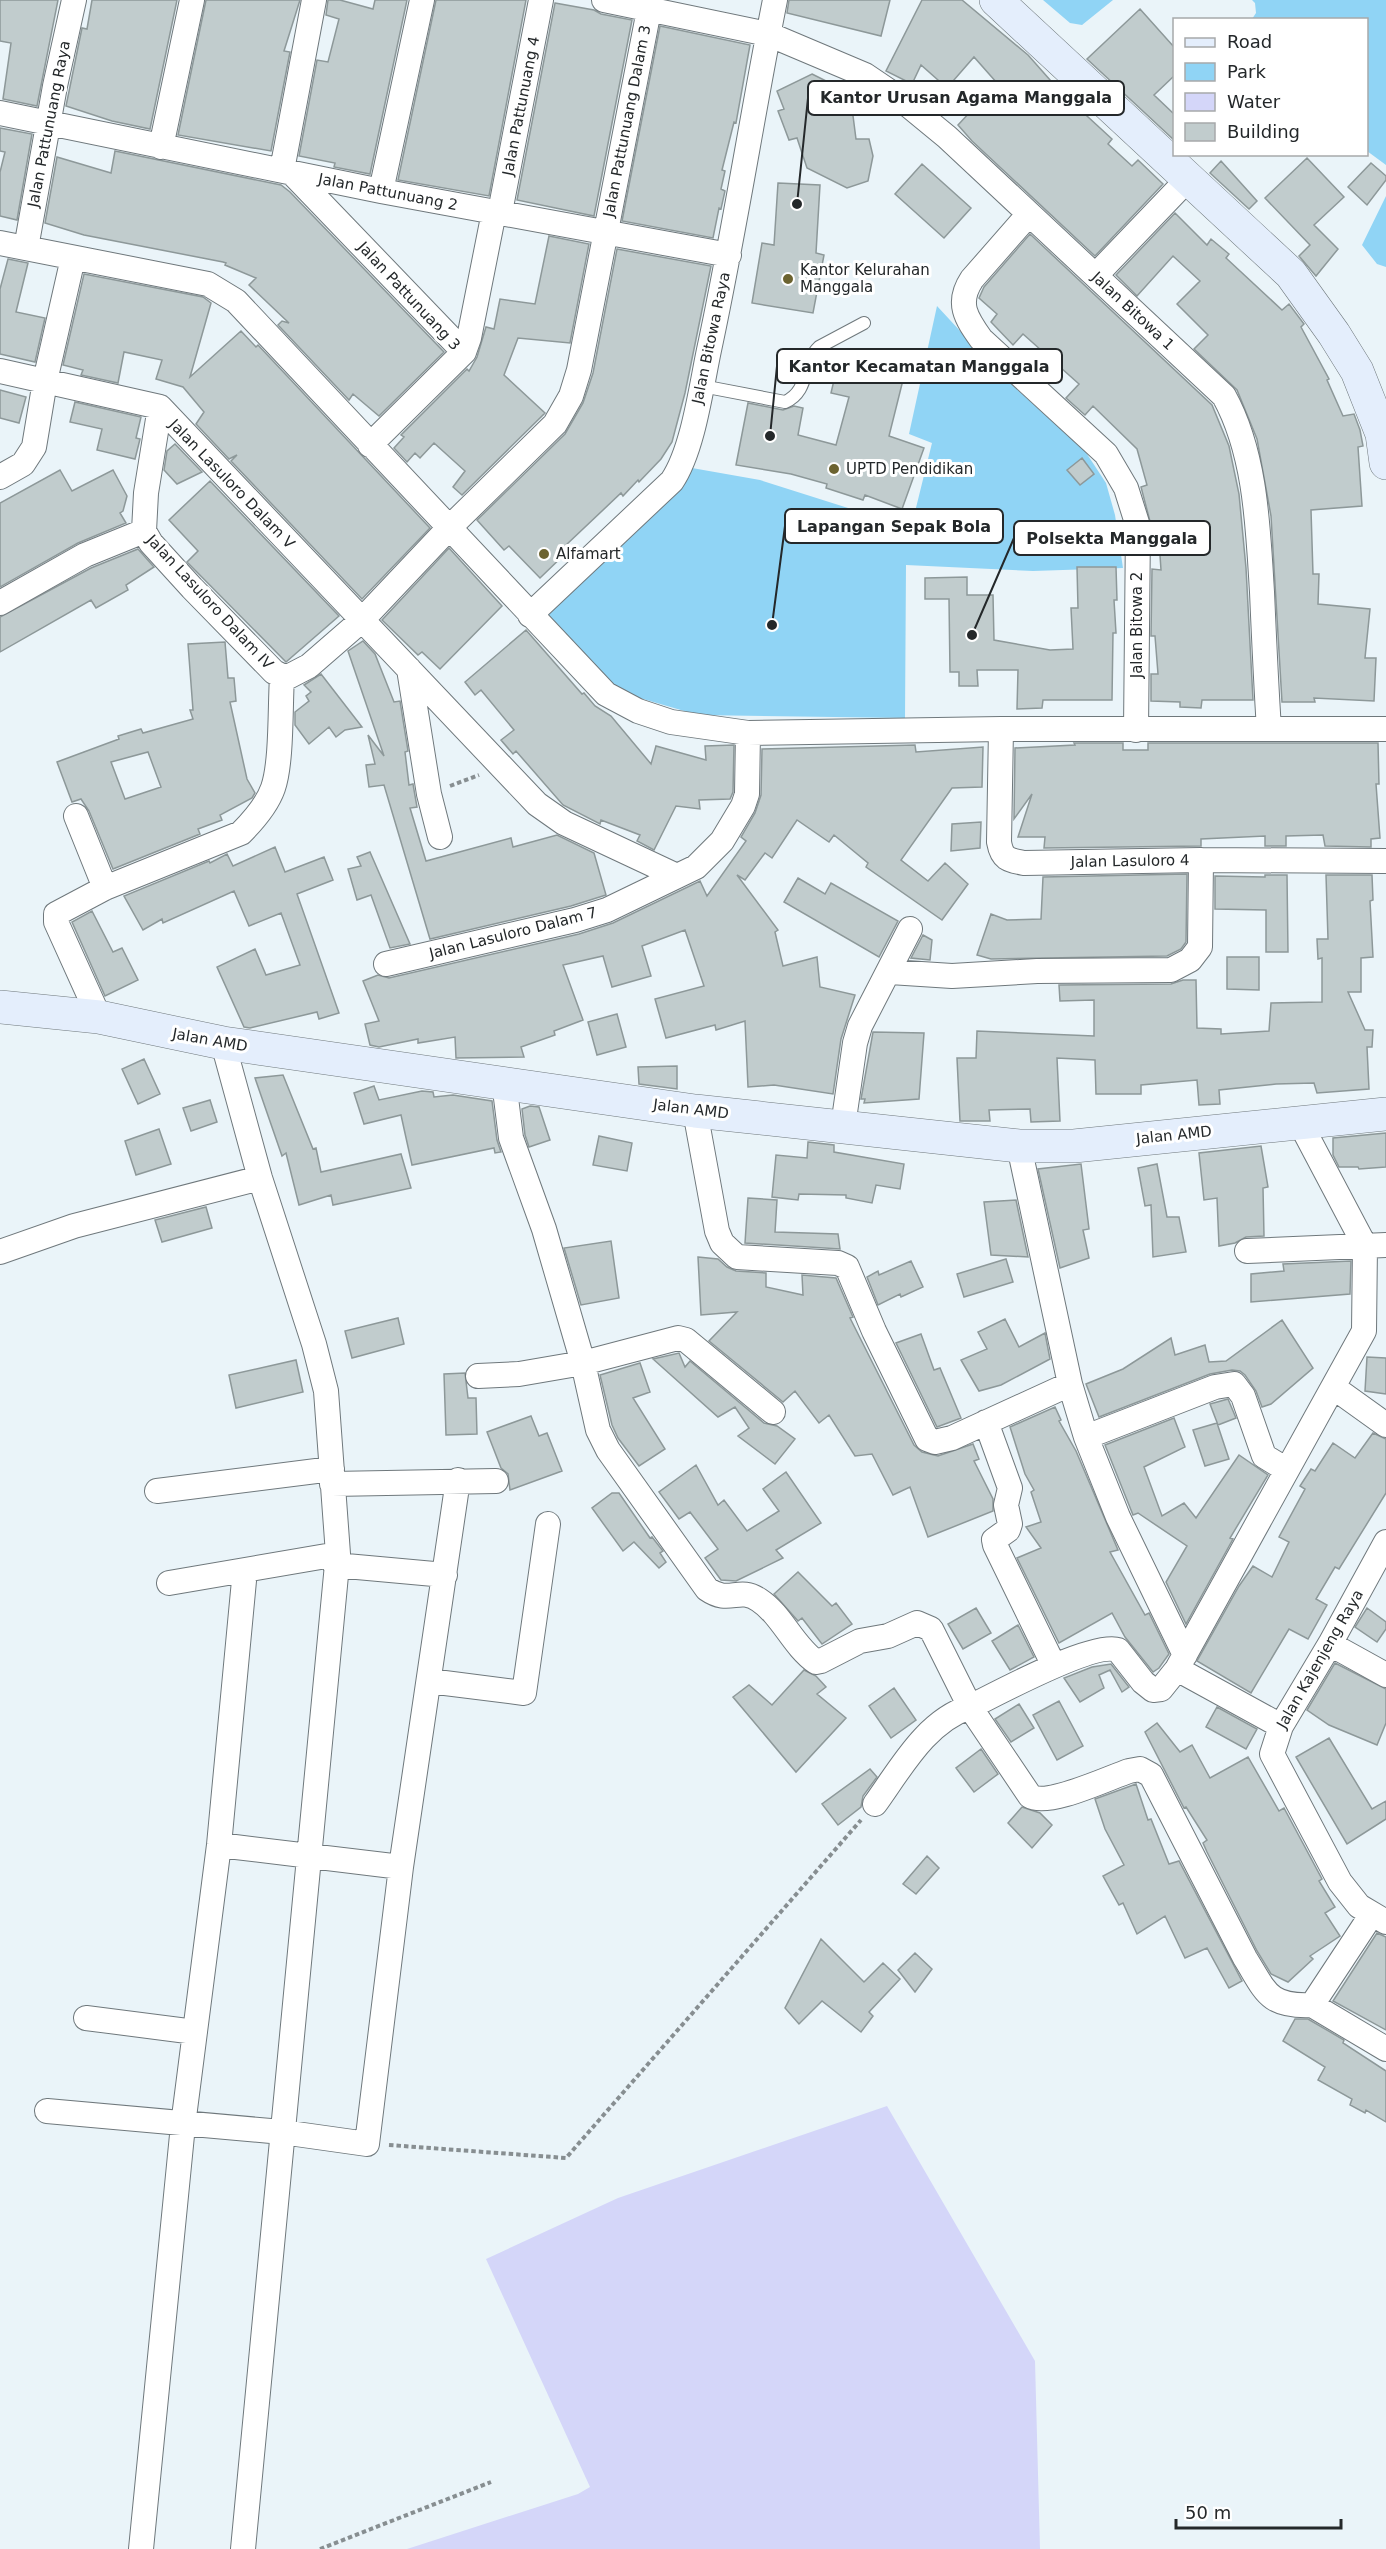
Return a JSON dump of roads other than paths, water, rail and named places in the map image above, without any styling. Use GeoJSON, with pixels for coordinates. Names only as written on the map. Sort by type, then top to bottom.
{"type":"FeatureCollection","features":[{"type":"Feature","properties":{"kind":"street","name":"Jalan Pattunuang Raya"},"geometry":{"type":"LineString","coordinates":[[26,248],[74,0]]}},
{"type":"Feature","properties":{"kind":"street"},"geometry":{"type":"LineString","coordinates":[[161,147],[192,0]]}},
{"type":"Feature","properties":{"kind":"street"},"geometry":{"type":"LineString","coordinates":[[286,171],[314,0]]}},
{"type":"Feature","properties":{"kind":"street"},"geometry":{"type":"LineString","coordinates":[[381,192],[422,0]]}},
{"type":"Feature","properties":{"kind":"street","name":"Jalan Pattunuang 4"},"geometry":{"type":"LineString","coordinates":[[464,352],[497,212],[541,0]]}},
{"type":"Feature","properties":{"kind":"street","name":"Jalan Bitowa 1"},"geometry":{"type":"LineString","coordinates":[[604,0],[768,34],[865,75],[902,100],[947,137],[1215,387],[1231,408],[1251,474],[1258,524],[1269,729]]}},
{"type":"Feature","properties":{"kind":"street","name":"Jalan Bitowa Raya"},"geometry":{"type":"LineString","coordinates":[[530,615],[672,481],[681,467],[702,386],[729,255],[775,0]]}},
{"type":"Feature","properties":{"kind":"street"},"geometry":{"type":"LineString","coordinates":[[996,0],[1187,180],[1291,274],[1357,371],[1385,444]]}},
{"type":"Feature","properties":{"kind":"street","name":"Jalan Pattunuang Dalam 3"},"geometry":{"type":"LineString","coordinates":[[448,529],[555,424],[564,410],[579,370],[649,10]]}},
{"type":"Feature","properties":{"kind":"street","name":"Jalan Pattunuang 2"},"geometry":{"type":"LineString","coordinates":[[0,113],[381,192],[729,255]]}},
{"type":"Feature","properties":{"kind":"street","name":"Jalan Pattunuang 3"},"geometry":{"type":"LineString","coordinates":[[286,171],[464,352],[370,445]]}},
{"type":"Feature","properties":{"kind":"street"},"geometry":{"type":"LineString","coordinates":[[1096,275],[1187,180]]}},
{"type":"Feature","properties":{"kind":"street","name":"Jalan Bitowa 2"},"geometry":{"type":"LineString","coordinates":[[1029,214],[964,291],[965,310],[970,323],[981,339],[1106,454],[1126,488],[1138,526],[1136,730]]}},
{"type":"Feature","properties":{"kind":"street"},"geometry":{"type":"LineString","coordinates":[[0,243],[208,284],[236,301],[448,529],[606,694],[638,711],[671,722],[748,734],[1001,729],[1386,729]]}},
{"type":"Feature","properties":{"kind":"street"},"geometry":{"type":"LineString","coordinates":[[0,477],[23,464],[32,452],[45,381],[73,258]]}},
{"type":"Feature","properties":{"kind":"street","name":"Jalan Lasuloro Dalam V"},"geometry":{"type":"LineString","coordinates":[[0,371],[160,408],[500,767],[548,813],[677,876]]}},
{"type":"Feature","properties":{"kind":"street","name":"Jalan Lasuloro Dalam IV"},"geometry":{"type":"LineString","coordinates":[[160,408],[146,493],[144,531],[151,543],[192,588],[274,672],[282,677],[290,677],[309,666],[362,620],[448,529]]}},
{"type":"Feature","properties":{"kind":"street"},"geometry":{"type":"LineString","coordinates":[[0,603],[85,555],[144,531]]}},
{"type":"Feature","properties":{"kind":"street"},"geometry":{"type":"LineString","coordinates":[[409,669],[429,794],[441,837]]}},
{"type":"Feature","properties":{"kind":"street"},"geometry":{"type":"LineString","coordinates":[[99,1017],[55,917],[58,912],[105,888],[241,833],[253,822],[273,788],[282,677]]}},
{"type":"Feature","properties":{"kind":"street","name":"Jalan Lasuloro 4"},"geometry":{"type":"LineString","coordinates":[[1001,729],[999,842],[1004,858],[1024,863],[1201,860],[1386,861]]}},
{"type":"Feature","properties":{"kind":"street","name":"Jalan Lasuloro Dalam 7"},"geometry":{"type":"LineString","coordinates":[[386,964],[575,920],[607,910],[696,867],[714,852],[743,806],[747,794],[748,734]]}},
{"type":"Feature","properties":{"kind":"street"},"geometry":{"type":"LineString","coordinates":[[76,816],[105,888]]}},
{"type":"Feature","properties":{"kind":"street"},"geometry":{"type":"LineString","coordinates":[[890,972],[952,976],[1037,971],[1171,970],[1190,960],[1200,947],[1201,860]]}},
{"type":"Feature","properties":{"kind":"street"},"geometry":{"type":"LineString","coordinates":[[843,1126],[855,1044],[860,1026],[890,972],[910,929]]}},
{"type":"Feature","properties":{"kind":"street","name":"Jalan AMD"},"geometry":{"type":"LineString","coordinates":[[0,1007],[99,1017],[223,1043],[695,1111],[1019,1146],[1074,1146],[1299,1121],[1386,1114]]}},
{"type":"Feature","properties":{"kind":"street"},"geometry":{"type":"LineString","coordinates":[[223,1043],[260,1178],[314,1344],[326,1390],[337,1560],[243,2549]]}},
{"type":"Feature","properties":{"kind":"street"},"geometry":{"type":"LineString","coordinates":[[504,1082],[511,1138],[544,1229],[583,1363],[602,1440],[707,1589],[725,1598],[746,1593],[760,1601],[816,1662],[860,1641],[888,1636],[922,1623],[931,1629],[970,1707],[1030,1796],[1035,1799],[1051,1798],[1129,1771],[1140,1769],[1147,1772],[1245,1958],[1269,1995],[1280,2003],[1312,2005],[1386,2049]]}},
{"type":"Feature","properties":{"kind":"street"},"geometry":{"type":"LineString","coordinates":[[695,1111],[717,1231],[729,1251],[737,1257],[843,1264],[927,1439],[935,1442],[952,1438],[1070,1384]]}},
{"type":"Feature","properties":{"kind":"street"},"geometry":{"type":"LineString","coordinates":[[875,1804],[929,1732],[957,1711],[970,1707],[1054,1666],[1113,1648],[1118,1650],[1148,1686],[1157,1690],[1161,1689],[1181,1662],[1333,1387],[1375,1331],[1375,1246],[1299,1121]]}},
{"type":"Feature","properties":{"kind":"street"},"geometry":{"type":"LineString","coordinates":[[1019,1146],[1070,1384],[1086,1437],[1181,1662],[1281,1726]]}},
{"type":"Feature","properties":{"kind":"street"},"geometry":{"type":"LineString","coordinates":[[0,1252],[74,1226],[260,1178]]}},
{"type":"Feature","properties":{"kind":"street"},"geometry":{"type":"LineString","coordinates":[[1247,1251],[1375,1246]]}},
{"type":"Feature","properties":{"kind":"street"},"geometry":{"type":"LineString","coordinates":[[478,1376],[519,1374],[583,1363],[674,1338],[683,1339],[773,1412]]}},
{"type":"Feature","properties":{"kind":"street"},"geometry":{"type":"LineString","coordinates":[[1086,1437],[1215,1387],[1234,1384],[1243,1396],[1264,1456],[1287,1470]]}},
{"type":"Feature","properties":{"kind":"street"},"geometry":{"type":"LineString","coordinates":[[1333,1387],[1386,1425]]}},
{"type":"Feature","properties":{"kind":"street"},"geometry":{"type":"LineString","coordinates":[[986,1422],[1010,1488],[1006,1505],[1010,1524],[1008,1530],[997,1537],[995,1545],[1054,1666]]}},
{"type":"Feature","properties":{"kind":"street"},"geometry":{"type":"LineString","coordinates":[[157,1491],[332,1477],[496,1481]]}},
{"type":"Feature","properties":{"kind":"street"},"geometry":{"type":"LineString","coordinates":[[47,2111],[183,2125],[282,2132],[367,2144],[401,1867],[458,1480]]}},
{"type":"Feature","properties":{"kind":"street"},"geometry":{"type":"LineString","coordinates":[[429,1681],[524,1693],[548,1524]]}},
{"type":"Feature","properties":{"kind":"street","name":"Jalan Kajenjeng Raya"},"geometry":{"type":"LineString","coordinates":[[1379,1918],[1348,1895],[1272,1754],[1281,1726],[1330,1644],[1386,1542]]}},
{"type":"Feature","properties":{"kind":"street"},"geometry":{"type":"LineString","coordinates":[[169,1582],[245,1570],[337,1560],[445,1575]]}},
{"type":"Feature","properties":{"kind":"street"},"geometry":{"type":"LineString","coordinates":[[141,2549],[183,2125],[219,1845],[245,1570]]}},
{"type":"Feature","properties":{"kind":"street"},"geometry":{"type":"LineString","coordinates":[[1330,1644],[1386,1675]]}},
{"type":"Feature","properties":{"kind":"street"},"geometry":{"type":"LineString","coordinates":[[219,1845],[401,1867]]}},
{"type":"Feature","properties":{"kind":"street"},"geometry":{"type":"LineString","coordinates":[[1312,2005],[1379,1918]]}},
{"type":"Feature","properties":{"kind":"street"},"geometry":{"type":"LineString","coordinates":[[87,2018],[195,2032]]}},
{"type":"Feature","properties":{"kind":"lane"},"geometry":{"type":"LineString","coordinates":[[702,386],[785,402],[801,389],[813,352],[864,323]]}},
{"type":"Feature","properties":{"kind":"water"},"geometry":{"type":"Polygon","coordinates":[[[887,2106],[1035,2361],[1040,2549],[407,2549],[578,2494],[590,2487],[486,2259],[618,2198],[887,2106]]]}},
{"type":"Feature","properties":{"kind":"place","name":"Kantor Urusan Agama Manggala"},"geometry":{"type":"Point","coordinates":[797,204]}},
{"type":"Feature","properties":{"kind":"place","name":"Kantor Kelurahan Manggala"},"geometry":{"type":"Point","coordinates":[788,279]}},
{"type":"Feature","properties":{"kind":"place","name":"Kantor Kecamatan Manggala"},"geometry":{"type":"Point","coordinates":[770,436]}},
{"type":"Feature","properties":{"kind":"place","name":"UPTD Pendidikan"},"geometry":{"type":"Point","coordinates":[834,469]}},
{"type":"Feature","properties":{"kind":"place","name":"Alfamart"},"geometry":{"type":"Point","coordinates":[544,554]}},
{"type":"Feature","properties":{"kind":"place","name":"Lapangan Sepak Bola"},"geometry":{"type":"Point","coordinates":[772,625]}},
{"type":"Feature","properties":{"kind":"place","name":"Polsekta Manggala"},"geometry":{"type":"Point","coordinates":[972,635]}}]}
